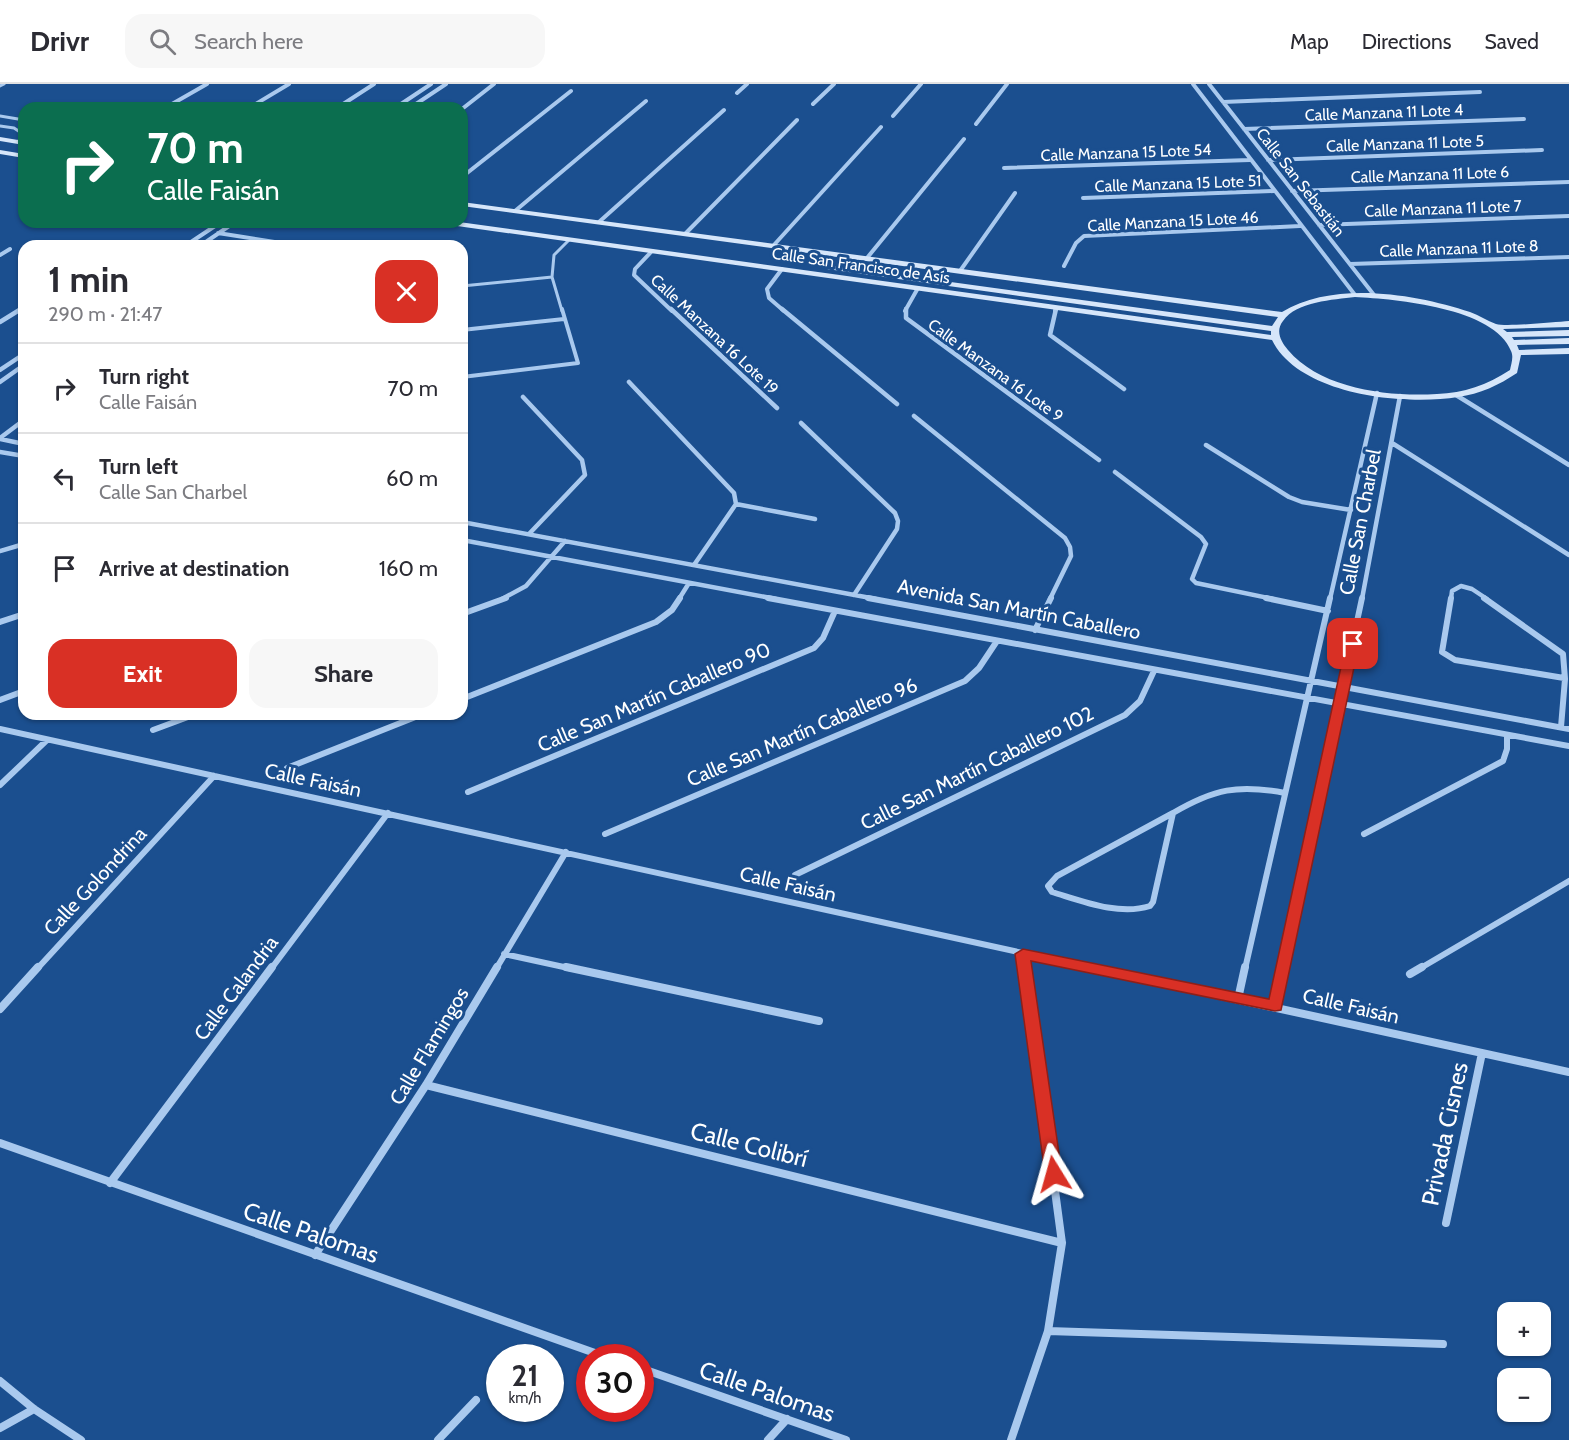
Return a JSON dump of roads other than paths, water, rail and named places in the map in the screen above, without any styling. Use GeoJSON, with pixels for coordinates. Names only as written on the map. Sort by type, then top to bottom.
{"type":"FeatureCollection","features":[{"type":"Feature","properties":{"kind":"main road"},"geometry":{"type":"LineString","coordinates":[[0,139],[18,142]]}},
{"type":"Feature","properties":{"kind":"main road"},"geometry":{"type":"LineString","coordinates":[[0,145],[18,147]]}},
{"type":"Feature","properties":{"kind":"main road"},"geometry":{"type":"LineString","coordinates":[[0,152],[18,155]]}},
{"type":"Feature","properties":{"kind":"main road"},"geometry":{"type":"LineString","coordinates":[[0,160],[18,162]]}},
{"type":"Feature","properties":{"kind":"main road","name":"Calle San Francisco de Asís"},"geometry":{"type":"LineString","coordinates":[[468,205],[960,271],[1278,325]]}},
{"type":"Feature","properties":{"kind":"main road","name":"Calle San Francisco de Asís"},"geometry":{"type":"LineString","coordinates":[[468,211],[1278,325]]}},
{"type":"Feature","properties":{"kind":"main road","name":"Calle San Francisco de Asís"},"geometry":{"type":"LineString","coordinates":[[468,218],[1278,325]]}},
{"type":"Feature","properties":{"kind":"main road","name":"Calle San Francisco de Asís"},"geometry":{"type":"LineString","coordinates":[[468,226],[1056,308],[1278,325]]}},
{"type":"Feature","properties":{"kind":"main road"},"geometry":{"type":"LineString","coordinates":[[1355,295],[1418,300],[1460,311],[1493,327],[1512,343],[1517,353],[1514,371],[1492,386],[1456,395],[1400,396],[1338,384],[1306,370],[1285,354],[1278,325],[1314,301],[1355,295]]}},
{"type":"Feature","properties":{"kind":"main road"},"geometry":{"type":"LineString","coordinates":[[1493,327],[1569,324]]}},
{"type":"Feature","properties":{"kind":"main road"},"geometry":{"type":"LineString","coordinates":[[1504,335],[1569,333]]}},
{"type":"Feature","properties":{"kind":"main road"},"geometry":{"type":"LineString","coordinates":[[1512,343],[1569,341]]}},
{"type":"Feature","properties":{"kind":"main road"},"geometry":{"type":"LineString","coordinates":[[1517,353],[1569,351]]}},
{"type":"Feature","properties":{"kind":"street"},"geometry":{"type":"LineString","coordinates":[[176,102],[207,84]]}},
{"type":"Feature","properties":{"kind":"street"},"geometry":{"type":"LineString","coordinates":[[259,102],[289,84]]}},
{"type":"Feature","properties":{"kind":"street"},"geometry":{"type":"LineString","coordinates":[[347,102],[374,84]]}},
{"type":"Feature","properties":{"kind":"street"},"geometry":{"type":"LineString","coordinates":[[404,102],[431,84]]}},
{"type":"Feature","properties":{"kind":"street"},"geometry":{"type":"LineString","coordinates":[[419,102],[446,84]]}},
{"type":"Feature","properties":{"kind":"street"},"geometry":{"type":"LineString","coordinates":[[468,104],[494,84]]}},
{"type":"Feature","properties":{"kind":"street"},"geometry":{"type":"LineString","coordinates":[[737,93],[747,84]]}},
{"type":"Feature","properties":{"kind":"street"},"geometry":{"type":"LineString","coordinates":[[813,104],[834,84]]}},
{"type":"Feature","properties":{"kind":"street"},"geometry":{"type":"LineString","coordinates":[[893,116],[921,84]]}},
{"type":"Feature","properties":{"kind":"street"},"geometry":{"type":"LineString","coordinates":[[976,124],[1007,84]]}},
{"type":"Feature","properties":{"kind":"street","name":"Calle San Sebastián"},"geometry":{"type":"LineString","coordinates":[[1193,84],[1355,295]]}},
{"type":"Feature","properties":{"kind":"street","name":"Calle San Sebastián"},"geometry":{"type":"LineString","coordinates":[[1209,84],[1374,295]]}},
{"type":"Feature","properties":{"kind":"street"},"geometry":{"type":"LineString","coordinates":[[468,172],[571,91]]}},
{"type":"Feature","properties":{"kind":"street"},"geometry":{"type":"LineString","coordinates":[[1223,102],[1480,92]]}},
{"type":"Feature","properties":{"kind":"street"},"geometry":{"type":"LineString","coordinates":[[515,211],[646,101]]}},
{"type":"Feature","properties":{"kind":"street"},"geometry":{"type":"LineString","coordinates":[[599,222],[724,110]]}},
{"type":"Feature","properties":{"kind":"street","name":"Calle Manzana 11 Lote 4"},"geometry":{"type":"LineString","coordinates":[[1244,129],[1524,119]]}},
{"type":"Feature","properties":{"kind":"street"},"geometry":{"type":"LineString","coordinates":[[685,234],[797,120]]}},
{"type":"Feature","properties":{"kind":"street"},"geometry":{"type":"LineString","coordinates":[[773,246],[881,127]]}},
{"type":"Feature","properties":{"kind":"street"},"geometry":{"type":"LineString","coordinates":[[867,258],[964,139]]}},
{"type":"Feature","properties":{"kind":"street","name":"Calle Manzana 11 Lote 5"},"geometry":{"type":"LineString","coordinates":[[1268,159],[1542,150]]}},
{"type":"Feature","properties":{"kind":"street","name":"Calle Manzana 15 Lote 54"},"geometry":{"type":"LineString","coordinates":[[1004,168],[1250,160]]}},
{"type":"Feature","properties":{"kind":"street","name":"Calle Manzana 11 Lote 6"},"geometry":{"type":"LineString","coordinates":[[1292,191],[1569,182]]}},
{"type":"Feature","properties":{"kind":"street","name":"Calle Manzana 15 Lote 51"},"geometry":{"type":"LineString","coordinates":[[1083,198],[1274,191]]}},
{"type":"Feature","properties":{"kind":"street"},"geometry":{"type":"LineString","coordinates":[[960,271],[1015,193]]}},
{"type":"Feature","properties":{"kind":"street","name":"Calle Manzana 11 Lote 7"},"geometry":{"type":"LineString","coordinates":[[1319,225],[1569,216]]}},
{"type":"Feature","properties":{"kind":"street","name":"Calle Manzana 15 Lote 46"},"geometry":{"type":"LineString","coordinates":[[1064,266],[1076,243],[1084,236],[1300,226]]}},
{"type":"Feature","properties":{"kind":"street"},"geometry":{"type":"LineString","coordinates":[[194,240],[212,228]]}},
{"type":"Feature","properties":{"kind":"street"},"geometry":{"type":"LineString","coordinates":[[209,240],[226,228]]}},
{"type":"Feature","properties":{"kind":"street"},"geometry":{"type":"LineString","coordinates":[[219,233],[263,240]]}},
{"type":"Feature","properties":{"kind":"street"},"geometry":{"type":"LineString","coordinates":[[0,255],[10,249]]}},
{"type":"Feature","properties":{"kind":"street","name":"Calle Manzana 16 Lote 19"},"geometry":{"type":"LineString","coordinates":[[652,251],[635,269],[634,275],[777,408]]}},
{"type":"Feature","properties":{"kind":"street","name":"Calle Manzana 11 Lote 8"},"geometry":{"type":"LineString","coordinates":[[1350,264],[1569,257]]}},
{"type":"Feature","properties":{"kind":"street"},"geometry":{"type":"LineString","coordinates":[[782,269],[767,289],[769,298],[897,404]]}},
{"type":"Feature","properties":{"kind":"street","name":"Calle Manzana 16 Lote 9"},"geometry":{"type":"LineString","coordinates":[[918,288],[904,310],[906,318],[1099,460]]}},
{"type":"Feature","properties":{"kind":"street"},"geometry":{"type":"LineString","coordinates":[[1056,308],[1050,335],[1124,390]]}},
{"type":"Feature","properties":{"kind":"street"},"geometry":{"type":"LineString","coordinates":[[0,322],[18,311]]}},
{"type":"Feature","properties":{"kind":"street"},"geometry":{"type":"LineString","coordinates":[[0,370],[18,358]]}},
{"type":"Feature","properties":{"kind":"street"},"geometry":{"type":"LineString","coordinates":[[0,382],[18,369]]}},
{"type":"Feature","properties":{"kind":"street"},"geometry":{"type":"LineString","coordinates":[[629,382],[734,493],[736,504],[694,565]]}},
{"type":"Feature","properties":{"kind":"street","name":"Calle San Charbel"},"geometry":{"type":"LineString","coordinates":[[1238,999],[1377,393]]}},
{"type":"Feature","properties":{"kind":"street"},"geometry":{"type":"LineString","coordinates":[[1456,395],[1569,465]]}},
{"type":"Feature","properties":{"kind":"street","name":"Calle San Charbel"},"geometry":{"type":"LineString","coordinates":[[1275,1006],[1344,686],[1400,396]]}},
{"type":"Feature","properties":{"kind":"street"},"geometry":{"type":"LineString","coordinates":[[524,397],[582,460],[585,468],[585,475],[529,534]]}},
{"type":"Feature","properties":{"kind":"street"},"geometry":{"type":"LineString","coordinates":[[914,416],[1065,538],[1070,547],[1071,556],[1035,630]]}},
{"type":"Feature","properties":{"kind":"street"},"geometry":{"type":"LineString","coordinates":[[801,423],[895,513],[898,521],[897,529],[854,595]]}},
{"type":"Feature","properties":{"kind":"street"},"geometry":{"type":"LineString","coordinates":[[0,439],[18,425]]}},
{"type":"Feature","properties":{"kind":"street"},"geometry":{"type":"LineString","coordinates":[[0,439],[18,443]]}},
{"type":"Feature","properties":{"kind":"street"},"geometry":{"type":"LineString","coordinates":[[1392,443],[1569,555]]}},
{"type":"Feature","properties":{"kind":"street"},"geometry":{"type":"LineString","coordinates":[[1206,445],[1290,497],[1351,510]]}},
{"type":"Feature","properties":{"kind":"street"},"geometry":{"type":"LineString","coordinates":[[0,452],[18,455]]}},
{"type":"Feature","properties":{"kind":"street"},"geometry":{"type":"LineString","coordinates":[[1115,471],[1201,537],[1206,544],[1192,579],[1196,583],[1328,611]]}},
{"type":"Feature","properties":{"kind":"street"},"geometry":{"type":"LineString","coordinates":[[736,504],[815,519]]}},
{"type":"Feature","properties":{"kind":"street","name":"Avenida San Martín Caballero"},"geometry":{"type":"LineString","coordinates":[[468,523],[1569,729]]}},
{"type":"Feature","properties":{"kind":"street","name":"Avenida San Martín Caballero"},"geometry":{"type":"LineString","coordinates":[[468,541],[1154,671],[1569,746]]}},
{"type":"Feature","properties":{"kind":"street"},"geometry":{"type":"LineString","coordinates":[[468,612],[517,592],[526,586],[565,541]]}},
{"type":"Feature","properties":{"kind":"street"},"geometry":{"type":"LineString","coordinates":[[0,551],[18,546]]}},
{"type":"Feature","properties":{"kind":"street"},"geometry":{"type":"LineString","coordinates":[[468,697],[656,622],[672,610],[689,583]]}},
{"type":"Feature","properties":{"kind":"street"},"geometry":{"type":"LineString","coordinates":[[1561,727],[1564,678],[1565,659],[1559,650],[1472,589],[1459,586],[1452,591],[1442,652],[1447,656],[1455,660],[1564,678]]}},
{"type":"Feature","properties":{"kind":"street","name":"Calle San Martín Caballero 90"},"geometry":{"type":"LineString","coordinates":[[468,792],[814,648],[823,638],[835,611]]}},
{"type":"Feature","properties":{"kind":"street"},"geometry":{"type":"LineString","coordinates":[[0,622],[18,616]]}},
{"type":"Feature","properties":{"kind":"street","name":"Calle San Martín Caballero 96"},"geometry":{"type":"LineString","coordinates":[[605,834],[965,681],[979,668],[997,641]]}},
{"type":"Feature","properties":{"kind":"street","name":"Calle San Martín Caballero 102"},"geometry":{"type":"LineString","coordinates":[[795,875],[1125,715],[1140,701],[1154,671]]}},
{"type":"Feature","properties":{"kind":"street"},"geometry":{"type":"LineString","coordinates":[[0,700],[18,693]]}},
{"type":"Feature","properties":{"kind":"street"},"geometry":{"type":"LineString","coordinates":[[153,730],[180,720]]}},
{"type":"Feature","properties":{"kind":"street"},"geometry":{"type":"LineString","coordinates":[[287,768],[408,720]]}},
{"type":"Feature","properties":{"kind":"street","name":"Calle Faisán"},"geometry":{"type":"LineString","coordinates":[[0,729],[1569,1072]]}},
{"type":"Feature","properties":{"kind":"street"},"geometry":{"type":"LineString","coordinates":[[1364,834],[1503,761],[1507,749],[1507,735]]}},
{"type":"Feature","properties":{"kind":"street"},"geometry":{"type":"LineString","coordinates":[[0,785],[47,740]]}},
{"type":"Feature","properties":{"kind":"street","name":"Calle Golondrina"},"geometry":{"type":"LineString","coordinates":[[0,1009],[214,776]]}},
{"type":"Feature","properties":{"kind":"street"},"geometry":{"type":"LineString","coordinates":[[1173,813],[1150,906],[1135,910],[1123,909],[1053,892],[1048,886],[1057,876],[1173,813],[1220,791],[1240,788],[1285,793]]}},
{"type":"Feature","properties":{"kind":"street","name":"Calle Calandria"},"geometry":{"type":"LineString","coordinates":[[110,1182],[388,813]]}},
{"type":"Feature","properties":{"kind":"street","name":"Calle Flamingos"},"geometry":{"type":"LineString","coordinates":[[315,1255],[426,1084],[566,852]]}},
{"type":"Feature","properties":{"kind":"street"},"geometry":{"type":"LineString","coordinates":[[1410,974],[1569,881]]}},
{"type":"Feature","properties":{"kind":"street"},"geometry":{"type":"LineString","coordinates":[[504,954],[819,1021]]}},
{"type":"Feature","properties":{"kind":"street"},"geometry":{"type":"LineString","coordinates":[[1011,1440],[1048,1331],[1062,1243],[1023,954]]}},
{"type":"Feature","properties":{"kind":"street","name":"Privada Cisnes"},"geometry":{"type":"LineString","coordinates":[[1446,1224],[1482,1053]]}},
{"type":"Feature","properties":{"kind":"street","name":"Calle Colibrí"},"geometry":{"type":"LineString","coordinates":[[426,1084],[1062,1243]]}},
{"type":"Feature","properties":{"kind":"street","name":"Calle Palomas"},"geometry":{"type":"LineString","coordinates":[[0,1143],[576,1346]]}},
{"type":"Feature","properties":{"kind":"street"},"geometry":{"type":"LineString","coordinates":[[1048,1331],[1443,1344]]}},
{"type":"Feature","properties":{"kind":"street","name":"Calle Palomas"},"geometry":{"type":"LineString","coordinates":[[654,1373],[846,1440]]}},
{"type":"Feature","properties":{"kind":"street"},"geometry":{"type":"LineString","coordinates":[[0,1381],[34,1408],[81,1440]]}},
{"type":"Feature","properties":{"kind":"street"},"geometry":{"type":"LineString","coordinates":[[438,1440],[476,1400]]}},
{"type":"Feature","properties":{"kind":"street"},"geometry":{"type":"LineString","coordinates":[[0,1428],[34,1408]]}},
{"type":"Feature","properties":{"kind":"street"},"geometry":{"type":"LineString","coordinates":[[768,1440],[787,1419]]}},
{"type":"Feature","properties":{"kind":"lane"},"geometry":{"type":"LineString","coordinates":[[0,116],[18,119]]}},
{"type":"Feature","properties":{"kind":"lane"},"geometry":{"type":"LineString","coordinates":[[0,126],[18,130]]}},
{"type":"Feature","properties":{"kind":"lane"},"geometry":{"type":"LineString","coordinates":[[468,376],[578,363],[552,277],[554,255],[569,240]]}},
{"type":"Feature","properties":{"kind":"lane"},"geometry":{"type":"LineString","coordinates":[[468,284],[552,277]]}},
{"type":"Feature","properties":{"kind":"lane"},"geometry":{"type":"LineString","coordinates":[[468,329],[564,319]]}}]}
